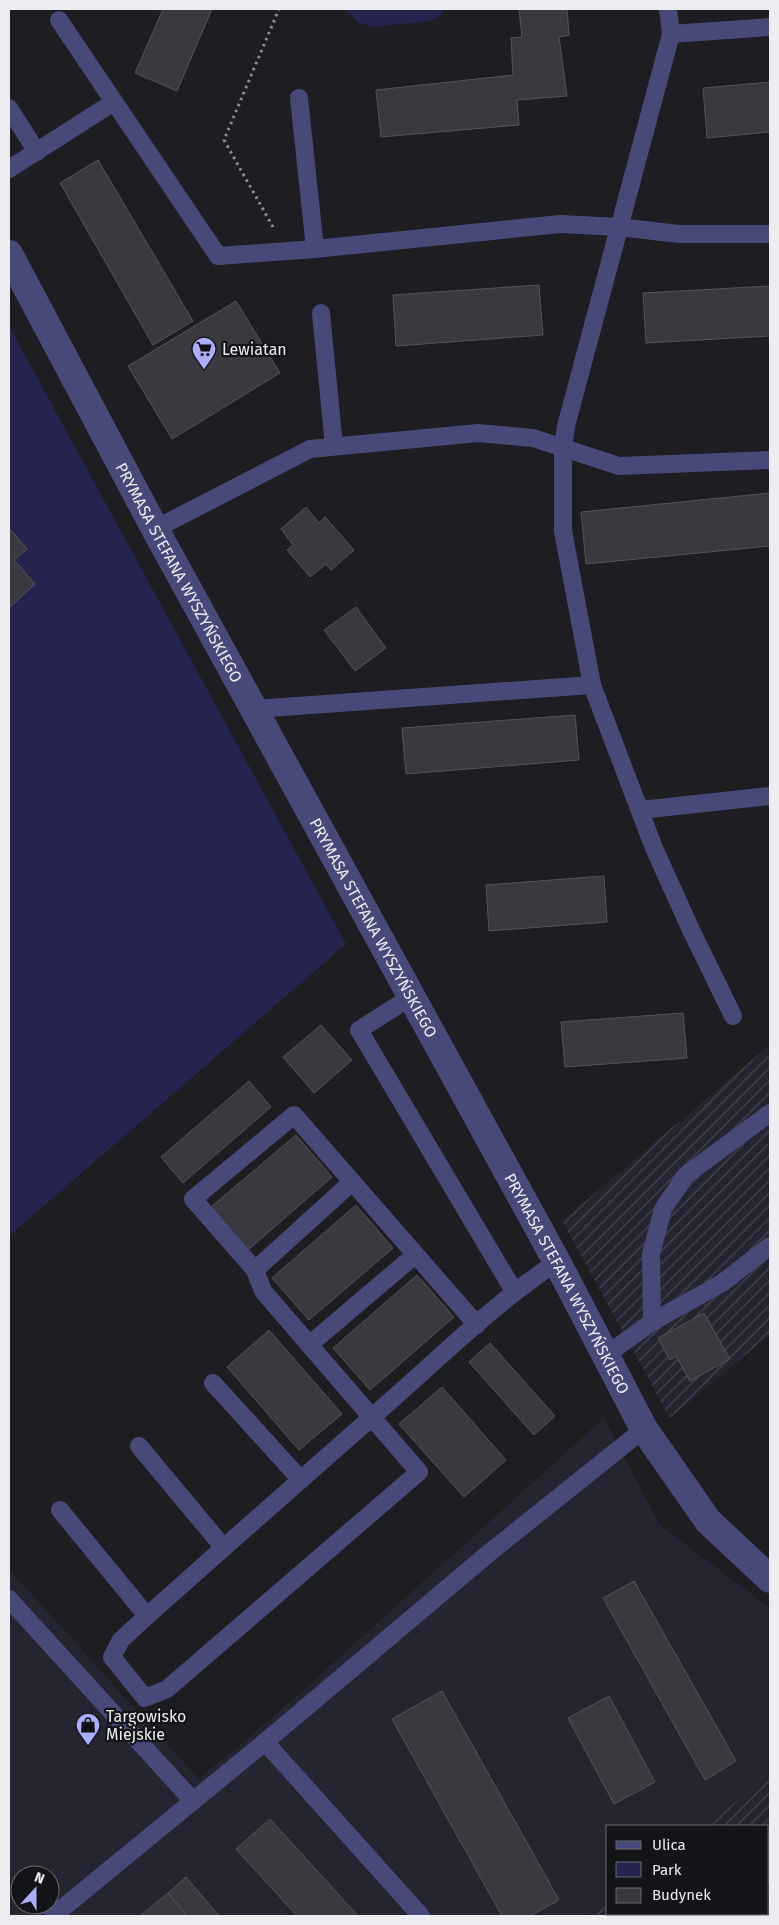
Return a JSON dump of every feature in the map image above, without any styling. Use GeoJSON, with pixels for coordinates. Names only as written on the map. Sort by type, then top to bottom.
{"type":"FeatureCollection","features":[{"type":"Feature","properties":{"kind":"street","name":"PRYMASA STEFANA WYSZYŃSKIEGO"},"geometry":{"type":"LineString","coordinates":[[9,254],[155,529],[557,1262],[644,1429],[708,1522],[770,1579]]}},
{"type":"Feature","properties":{"kind":"lane"},"geometry":{"type":"LineString","coordinates":[[668,9],[671,34],[566,426],[563,449],[563,530],[592,685],[654,848],[733,1016]]}},
{"type":"Feature","properties":{"kind":"lane"},"geometry":{"type":"LineString","coordinates":[[59,20],[218,256],[315,249],[560,224],[619,227],[679,234],[770,234]]}},
{"type":"Feature","properties":{"kind":"lane"},"geometry":{"type":"LineString","coordinates":[[671,34],[770,27]]}},
{"type":"Feature","properties":{"kind":"lane"},"geometry":{"type":"LineString","coordinates":[[299,98],[315,249]]}},
{"type":"Feature","properties":{"kind":"lane"},"geometry":{"type":"LineString","coordinates":[[9,169],[114,102]]}},
{"type":"Feature","properties":{"kind":"lane"},"geometry":{"type":"LineString","coordinates":[[9,108],[37,152]]}},
{"type":"Feature","properties":{"kind":"lane"},"geometry":{"type":"LineString","coordinates":[[321,312],[334,446]]}},
{"type":"Feature","properties":{"kind":"lane"},"geometry":{"type":"LineString","coordinates":[[155,529],[310,449],[334,446],[478,433],[533,438],[619,466],[770,460]]}},
{"type":"Feature","properties":{"kind":"lane"},"geometry":{"type":"LineString","coordinates":[[255,709],[592,685]]}},
{"type":"Feature","properties":{"kind":"lane"},"geometry":{"type":"LineString","coordinates":[[640,810],[770,796]]}},
{"type":"Feature","properties":{"kind":"lane"},"geometry":{"type":"LineString","coordinates":[[412,996],[360,1030],[514,1291]]}},
{"type":"Feature","properties":{"kind":"lane"},"geometry":{"type":"LineString","coordinates":[[652,1322],[652,1254],[663,1209],[686,1175],[770,1113]]}},
{"type":"Feature","properties":{"kind":"lane"},"geometry":{"type":"LineString","coordinates":[[477,1324],[294,1115],[193,1199],[254,1270],[263,1291],[371,1418],[419,1472],[167,1689],[145,1698],[112,1657],[121,1640],[300,1480],[371,1418],[477,1324],[514,1291],[557,1262]]}},
{"type":"Feature","properties":{"kind":"lane"},"geometry":{"type":"LineString","coordinates":[[254,1270],[352,1182]]}},
{"type":"Feature","properties":{"kind":"lane"},"geometry":{"type":"LineString","coordinates":[[606,1355],[652,1322],[722,1283],[770,1246]]}},
{"type":"Feature","properties":{"kind":"lane"},"geometry":{"type":"LineString","coordinates":[[309,1345],[415,1254]]}},
{"type":"Feature","properties":{"kind":"lane"},"geometry":{"type":"LineString","coordinates":[[213,1383],[300,1480]]}},
{"type":"Feature","properties":{"kind":"lane"},"geometry":{"type":"LineString","coordinates":[[54,1916],[265,1742],[489,1553],[644,1429]]}},
{"type":"Feature","properties":{"kind":"lane"},"geometry":{"type":"LineString","coordinates":[[139,1446],[224,1548]]}},
{"type":"Feature","properties":{"kind":"lane"},"geometry":{"type":"LineString","coordinates":[[60,1510],[147,1616]]}},
{"type":"Feature","properties":{"kind":"lane"},"geometry":{"type":"LineString","coordinates":[[9,1599],[194,1801]]}},
{"type":"Feature","properties":{"kind":"lane"},"geometry":{"type":"LineString","coordinates":[[265,1742],[421,1916]]}},
{"type":"Feature","properties":{"kind":"path"},"geometry":{"type":"LineString","coordinates":[[279,9],[224,140],[287,251]]}},
{"type":"Feature","properties":{"kind":"shaded area"},"geometry":{"type":"Polygon","coordinates":[[[770,1045],[770,1334],[670,1418],[562,1221],[770,1045]]]}},
{"type":"Feature","properties":{"kind":"shaded area"},"geometry":{"type":"Polygon","coordinates":[[[604,1418],[660,1525],[770,1608],[770,1775],[706,1825],[606,1825],[606,1903],[589,1916],[9,1916],[9,1569],[199,1779],[279,1712],[604,1418]]]}},
{"type":"Feature","properties":{"kind":"shaded area"},"geometry":{"type":"Polygon","coordinates":[[[770,1775],[770,1916],[589,1916],[606,1903],[606,1915],[769,1915],[769,1825],[706,1825],[770,1775]]]}},
{"type":"Feature","properties":{"kind":"green space"},"geometry":{"type":"Polygon","coordinates":[[[345,9],[445,9],[441,15],[430,21],[373,27],[359,23],[345,9]]]}},
{"type":"Feature","properties":{"kind":"green space"},"geometry":{"type":"Polygon","coordinates":[[[9,326],[346,944],[9,1236],[9,326]]]}},
{"type":"Feature","properties":{"kind":"building"},"geometry":{"type":"Polygon","coordinates":[[[163,9],[212,9],[177,91],[135,73],[163,9]]]}},
{"type":"Feature","properties":{"kind":"building"},"geometry":{"type":"Polygon","coordinates":[[[519,9],[567,9],[569,35],[559,37],[567,96],[517,100],[519,125],[381,137],[376,90],[513,75],[511,38],[522,37],[519,9]]]}},
{"type":"Feature","properties":{"kind":"building"},"geometry":{"type":"Polygon","coordinates":[[[770,82],[770,132],[707,138],[703,88],[770,82]]]}},
{"type":"Feature","properties":{"kind":"building"},"geometry":{"type":"Polygon","coordinates":[[[98,160],[193,321],[153,345],[60,183],[98,160]]]}},
{"type":"Feature","properties":{"kind":"building"},"geometry":{"type":"Polygon","coordinates":[[[539,285],[543,335],[396,346],[393,295],[539,285]]]}},
{"type":"Feature","properties":{"kind":"building"},"geometry":{"type":"Polygon","coordinates":[[[770,286],[770,336],[646,343],[643,293],[770,286]]]}},
{"type":"Feature","properties":{"kind":"building","name":"Lewiatan"},"geometry":{"type":"Polygon","coordinates":[[[236,301],[280,373],[172,439],[128,366],[236,301]]]}},
{"type":"Feature","properties":{"kind":"building"},"geometry":{"type":"Polygon","coordinates":[[[770,493],[770,546],[586,564],[581,512],[770,493]]]}},
{"type":"Feature","properties":{"kind":"building"},"geometry":{"type":"Polygon","coordinates":[[[306,507],[319,523],[325,517],[354,550],[331,570],[326,564],[310,577],[287,550],[293,545],[281,529],[306,507]]]}},
{"type":"Feature","properties":{"kind":"building"},"geometry":{"type":"Polygon","coordinates":[[[9,528],[27,549],[14,560],[35,584],[9,608],[9,528]]]}},
{"type":"Feature","properties":{"kind":"building"},"geometry":{"type":"Polygon","coordinates":[[[356,607],[386,648],[355,671],[324,630],[356,607]]]}},
{"type":"Feature","properties":{"kind":"building"},"geometry":{"type":"Polygon","coordinates":[[[575,715],[579,760],[406,774],[402,728],[575,715]]]}},
{"type":"Feature","properties":{"kind":"building"},"geometry":{"type":"Polygon","coordinates":[[[604,876],[607,922],[489,931],[486,885],[604,876]]]}},
{"type":"Feature","properties":{"kind":"building"},"geometry":{"type":"Polygon","coordinates":[[[683,1013],[687,1058],[565,1067],[561,1022],[683,1013]]]}},
{"type":"Feature","properties":{"kind":"building"},"geometry":{"type":"Polygon","coordinates":[[[321,1025],[352,1060],[314,1093],[283,1057],[321,1025]]]}},
{"type":"Feature","properties":{"kind":"building"},"geometry":{"type":"Polygon","coordinates":[[[249,1081],[271,1107],[183,1183],[161,1157],[249,1081]]]}},
{"type":"Feature","properties":{"kind":"building"},"geometry":{"type":"Polygon","coordinates":[[[296,1135],[332,1177],[248,1250],[211,1207],[296,1135]]]}},
{"type":"Feature","properties":{"kind":"building"},"geometry":{"type":"Polygon","coordinates":[[[356,1205],[393,1248],[309,1320],[272,1278],[356,1205]]]}},
{"type":"Feature","properties":{"kind":"building"},"geometry":{"type":"Polygon","coordinates":[[[417,1275],[454,1317],[370,1390],[333,1348],[417,1275]]]}},
{"type":"Feature","properties":{"kind":"building"},"geometry":{"type":"Polygon","coordinates":[[[704,1313],[730,1359],[690,1381],[676,1356],[670,1360],[658,1338],[704,1313]]]}},
{"type":"Feature","properties":{"kind":"building"},"geometry":{"type":"Polygon","coordinates":[[[269,1330],[342,1414],[299,1450],[227,1367],[269,1330]]]}},
{"type":"Feature","properties":{"kind":"building"},"geometry":{"type":"Polygon","coordinates":[[[490,1343],[555,1416],[534,1435],[469,1362],[490,1343]]]}},
{"type":"Feature","properties":{"kind":"building"},"geometry":{"type":"Polygon","coordinates":[[[442,1387],[506,1460],[464,1497],[399,1424],[442,1387]]]}},
{"type":"Feature","properties":{"kind":"building"},"geometry":{"type":"Polygon","coordinates":[[[634,1581],[736,1761],[705,1780],[603,1598],[634,1581]]]}},
{"type":"Feature","properties":{"kind":"building"},"geometry":{"type":"Polygon","coordinates":[[[442,1691],[559,1900],[530,1916],[502,1916],[392,1719],[442,1691]]]}},
{"type":"Feature","properties":{"kind":"building"},"geometry":{"type":"Polygon","coordinates":[[[609,1696],[655,1782],[614,1804],[568,1718],[609,1696]]]}},
{"type":"Feature","properties":{"kind":"building"},"geometry":{"type":"Polygon","coordinates":[[[270,1819],[358,1916],[297,1916],[236,1849],[270,1819]]]}},
{"type":"Feature","properties":{"kind":"building"},"geometry":{"type":"Polygon","coordinates":[[[770,1832],[770,1884],[769,1882],[770,1832]]]}},
{"type":"Feature","properties":{"kind":"building"},"geometry":{"type":"Polygon","coordinates":[[[186,1877],[219,1916],[187,1916],[168,1893],[186,1877]]]}},
{"type":"Feature","properties":{"kind":"building"},"geometry":{"type":"Polygon","coordinates":[[[168,1893],[187,1916],[140,1916],[168,1893]]]}},
{"type":"Feature","properties":{"kind":"place","name":"Lewiatan"},"geometry":{"type":"Point","coordinates":[204,370]}},
{"type":"Feature","properties":{"kind":"place","name":"Targowisko Miejskie"},"geometry":{"type":"Point","coordinates":[88,1746]}}]}
